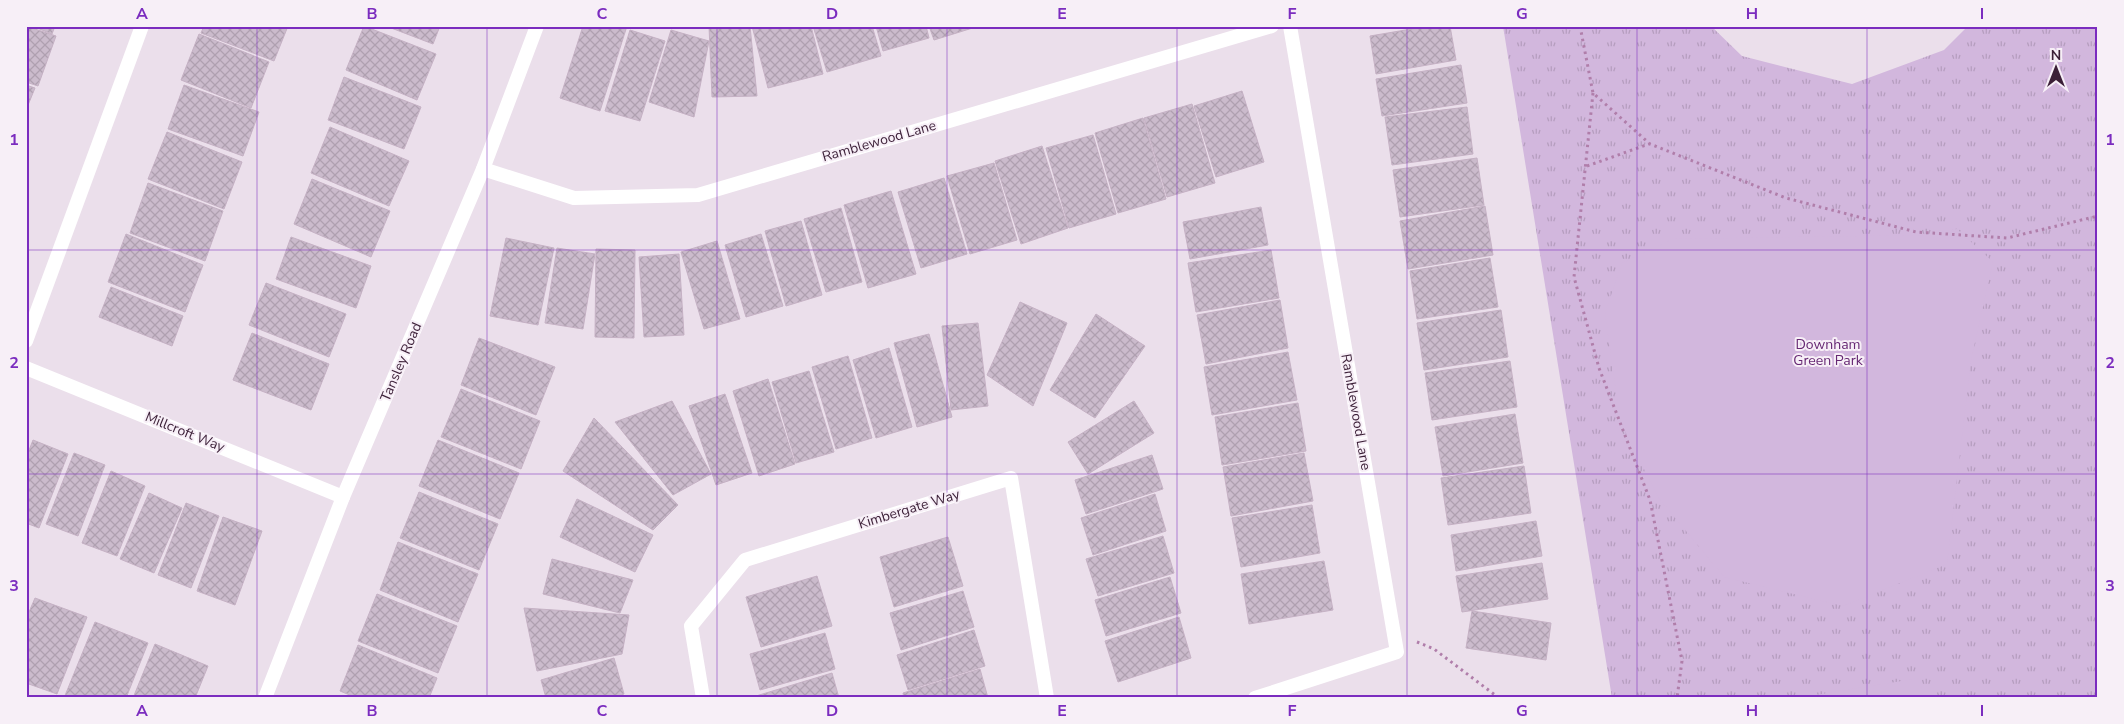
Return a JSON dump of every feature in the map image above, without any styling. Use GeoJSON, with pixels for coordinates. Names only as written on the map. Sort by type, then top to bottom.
{"type":"FeatureCollection","features":[{"type":"Feature","properties":{"kind":"street"},"geometry":{"type":"LineString","coordinates":[[26,341],[142,26]]}},
{"type":"Feature","properties":{"kind":"street","name":"Tansley Road"},"geometry":{"type":"LineString","coordinates":[[265,698],[343,497],[483,169],[538,26]]}},
{"type":"Feature","properties":{"kind":"street","name":"Ramblewood Lane"},"geometry":{"type":"LineString","coordinates":[[483,169],[574,198],[698,195],[1272,26]]}},
{"type":"Feature","properties":{"kind":"street","name":"Ramblewood Lane"},"geometry":{"type":"LineString","coordinates":[[1255,698],[1397,652],[1290,26]]}},
{"type":"Feature","properties":{"kind":"street","name":"Millcroft Way"},"geometry":{"type":"LineString","coordinates":[[26,368],[343,497]]}},
{"type":"Feature","properties":{"kind":"street","name":"Kimbergate Way"},"geometry":{"type":"LineString","coordinates":[[703,698],[691,626],[745,560],[1011,478],[1048,698]]}},
{"type":"Feature","properties":{"kind":"path"},"geometry":{"type":"LineString","coordinates":[[1580,26],[1593,93],[1574,277],[1599,368],[1650,500],[1682,661],[1677,698]]}},
{"type":"Feature","properties":{"kind":"path"},"geometry":{"type":"LineString","coordinates":[[1593,93],[1650,144],[1786,198],[1916,232],[2007,238],[2098,216]]}},
{"type":"Feature","properties":{"kind":"path"},"geometry":{"type":"LineString","coordinates":[[1586,166],[1650,144]]}},
{"type":"Feature","properties":{"kind":"path"},"geometry":{"type":"LineString","coordinates":[[1416,642],[1434,649],[1499,698]]}},
{"type":"Feature","properties":{"kind":"green space","name":"Downham Green Park"},"geometry":{"type":"Polygon","coordinates":[[[1503,26],[1711,26],[1742,56],[1852,84],[1944,50],[1968,26],[2098,26],[2098,698],[1612,698],[1503,26]]]}},
{"type":"Feature","properties":{"kind":"green space"},"geometry":{"type":"Polygon","coordinates":[[[1957,229],[1993,262],[1971,360],[1947,564],[1843,606],[1724,577],[1658,497],[1620,421],[1605,313],[1622,263],[1673,239],[1924,235],[1957,229]]]}},
{"type":"Feature","properties":{"kind":"green space"},"geometry":{"type":"Polygon","coordinates":[[[1920,678],[1923,698],[1797,698],[1920,678]]]}},
{"type":"Feature","properties":{"kind":"building"},"geometry":{"type":"Polygon","coordinates":[[[26,26],[56,36],[38,86],[26,82],[26,26]]]}},
{"type":"Feature","properties":{"kind":"building"},"geometry":{"type":"Polygon","coordinates":[[[32,26],[55,26],[52,34],[32,26]]]}},
{"type":"Feature","properties":{"kind":"building"},"geometry":{"type":"Polygon","coordinates":[[[204,26],[288,26],[274,61],[201,33],[204,26]]]}},
{"type":"Feature","properties":{"kind":"building"},"geometry":{"type":"Polygon","coordinates":[[[364,26],[436,54],[417,100],[346,70],[364,26]]]}},
{"type":"Feature","properties":{"kind":"building"},"geometry":{"type":"Polygon","coordinates":[[[386,26],[440,26],[433,44],[386,26]]]}},
{"type":"Feature","properties":{"kind":"building"},"geometry":{"type":"Polygon","coordinates":[[[583,26],[627,26],[600,111],[560,98],[583,26]]]}},
{"type":"Feature","properties":{"kind":"building"},"geometry":{"type":"Polygon","coordinates":[[[709,26],[750,26],[757,96],[712,97],[709,26]]]}},
{"type":"Feature","properties":{"kind":"building"},"geometry":{"type":"Polygon","coordinates":[[[752,26],[811,26],[823,74],[768,88],[752,26]]]}},
{"type":"Feature","properties":{"kind":"building"},"geometry":{"type":"Polygon","coordinates":[[[813,26],[872,26],[881,56],[827,72],[813,26]]]}},
{"type":"Feature","properties":{"kind":"building"},"geometry":{"type":"Polygon","coordinates":[[[876,26],[926,26],[929,38],[883,51],[876,26]]]}},
{"type":"Feature","properties":{"kind":"building"},"geometry":{"type":"Polygon","coordinates":[[[929,26],[979,26],[934,40],[929,26]]]}},
{"type":"Feature","properties":{"kind":"building"},"geometry":{"type":"Polygon","coordinates":[[[1429,26],[1450,26],[1456,60],[1376,74],[1370,36],[1429,26]]]}},
{"type":"Feature","properties":{"kind":"building"},"geometry":{"type":"Polygon","coordinates":[[[630,30],[665,41],[640,121],[605,111],[630,30]]]}},
{"type":"Feature","properties":{"kind":"building"},"geometry":{"type":"Polygon","coordinates":[[[671,30],[709,41],[694,117],[649,102],[671,30]]]}},
{"type":"Feature","properties":{"kind":"building"},"geometry":{"type":"Polygon","coordinates":[[[199,34],[269,62],[251,108],[181,80],[199,34]]]}},
{"type":"Feature","properties":{"kind":"building"},"geometry":{"type":"Polygon","coordinates":[[[1461,65],[1467,103],[1382,116],[1376,79],[1461,65]]]}},
{"type":"Feature","properties":{"kind":"building"},"geometry":{"type":"Polygon","coordinates":[[[344,77],[421,107],[404,149],[328,120],[344,77]]]}},
{"type":"Feature","properties":{"kind":"building"},"geometry":{"type":"Polygon","coordinates":[[[26,85],[35,88],[26,110],[26,85]]]}},
{"type":"Feature","properties":{"kind":"building"},"geometry":{"type":"Polygon","coordinates":[[[184,85],[259,112],[243,156],[168,129],[184,85]]]}},
{"type":"Feature","properties":{"kind":"building"},"geometry":{"type":"Polygon","coordinates":[[[1242,91],[1264,162],[1216,177],[1194,106],[1242,91]]]}},
{"type":"Feature","properties":{"kind":"building"},"geometry":{"type":"Polygon","coordinates":[[[1192,104],[1215,183],[1167,197],[1144,118],[1192,104]]]}},
{"type":"Feature","properties":{"kind":"building"},"geometry":{"type":"Polygon","coordinates":[[[1467,107],[1473,154],[1392,165],[1385,117],[1467,107]]]}},
{"type":"Feature","properties":{"kind":"building"},"geometry":{"type":"Polygon","coordinates":[[[1143,118],[1166,199],[1118,213],[1095,133],[1143,118]]]}},
{"type":"Feature","properties":{"kind":"building"},"geometry":{"type":"Polygon","coordinates":[[[330,127],[409,161],[389,206],[311,173],[330,127]]]}},
{"type":"Feature","properties":{"kind":"building"},"geometry":{"type":"Polygon","coordinates":[[[167,132],[242,162],[224,209],[148,179],[167,132]]]}},
{"type":"Feature","properties":{"kind":"building"},"geometry":{"type":"Polygon","coordinates":[[[1093,135],[1116,214],[1069,228],[1046,148],[1093,135]]]}},
{"type":"Feature","properties":{"kind":"building"},"geometry":{"type":"Polygon","coordinates":[[[1042,146],[1068,228],[1021,244],[995,161],[1042,146]]]}},
{"type":"Feature","properties":{"kind":"building"},"geometry":{"type":"Polygon","coordinates":[[[1477,158],[1484,205],[1400,217],[1393,170],[1477,158]]]}},
{"type":"Feature","properties":{"kind":"building"},"geometry":{"type":"Polygon","coordinates":[[[994,163],[1017,240],[970,254],[947,176],[994,163]]]}},
{"type":"Feature","properties":{"kind":"building"},"geometry":{"type":"Polygon","coordinates":[[[944,178],[967,254],[921,268],[898,192],[944,178]]]}},
{"type":"Feature","properties":{"kind":"building"},"geometry":{"type":"Polygon","coordinates":[[[312,179],[390,211],[371,257],[294,224],[312,179]]]}},
{"type":"Feature","properties":{"kind":"building"},"geometry":{"type":"Polygon","coordinates":[[[148,183],[223,211],[205,261],[130,233],[148,183]]]}},
{"type":"Feature","properties":{"kind":"building"},"geometry":{"type":"Polygon","coordinates":[[[891,191],[916,274],[868,288],[844,205],[891,191]]]}},
{"type":"Feature","properties":{"kind":"building"},"geometry":{"type":"Polygon","coordinates":[[[1485,206],[1493,255],[1408,269],[1400,221],[1485,206]]]}},
{"type":"Feature","properties":{"kind":"building"},"geometry":{"type":"Polygon","coordinates":[[[1261,207],[1268,245],[1190,259],[1183,222],[1261,207]]]}},
{"type":"Feature","properties":{"kind":"building"},"geometry":{"type":"Polygon","coordinates":[[[841,208],[862,282],[826,292],[804,219],[841,208]]]}},
{"type":"Feature","properties":{"kind":"building"},"geometry":{"type":"Polygon","coordinates":[[[801,221],[822,295],[786,306],[765,231],[801,221]]]}},
{"type":"Feature","properties":{"kind":"building"},"geometry":{"type":"Polygon","coordinates":[[[126,234],[203,265],[185,312],[108,282],[126,234]]]}},
{"type":"Feature","properties":{"kind":"building"},"geometry":{"type":"Polygon","coordinates":[[[761,234],[783,306],[746,317],[725,245],[761,234]]]}},
{"type":"Feature","properties":{"kind":"building"},"geometry":{"type":"Polygon","coordinates":[[[291,237],[371,266],[356,308],[276,279],[291,237]]]}},
{"type":"Feature","properties":{"kind":"building"},"geometry":{"type":"Polygon","coordinates":[[[506,238],[554,248],[538,325],[490,316],[506,238]]]}},
{"type":"Feature","properties":{"kind":"building"},"geometry":{"type":"Polygon","coordinates":[[[717,241],[740,319],[704,329],[681,252],[717,241]]]}},
{"type":"Feature","properties":{"kind":"building"},"geometry":{"type":"Polygon","coordinates":[[[557,248],[595,254],[583,329],[545,323],[557,248]]]}},
{"type":"Feature","properties":{"kind":"building"},"geometry":{"type":"Polygon","coordinates":[[[596,249],[635,250],[634,338],[595,337],[596,249]]]}},
{"type":"Feature","properties":{"kind":"building"},"geometry":{"type":"Polygon","coordinates":[[[1271,250],[1279,298],[1196,312],[1188,263],[1271,250]]]}},
{"type":"Feature","properties":{"kind":"building"},"geometry":{"type":"Polygon","coordinates":[[[679,254],[684,335],[644,337],[639,257],[679,254]]]}},
{"type":"Feature","properties":{"kind":"building"},"geometry":{"type":"Polygon","coordinates":[[[1490,258],[1498,307],[1417,319],[1410,271],[1490,258]]]}},
{"type":"Feature","properties":{"kind":"building"},"geometry":{"type":"Polygon","coordinates":[[[266,283],[346,314],[329,357],[249,325],[266,283]]]}},
{"type":"Feature","properties":{"kind":"building"},"geometry":{"type":"Polygon","coordinates":[[[111,287],[183,316],[172,346],[99,317],[111,287]]]}},
{"type":"Feature","properties":{"kind":"building"},"geometry":{"type":"Polygon","coordinates":[[[1280,300],[1288,348],[1206,364],[1197,315],[1280,300]]]}},
{"type":"Feature","properties":{"kind":"building"},"geometry":{"type":"Polygon","coordinates":[[[1020,302],[1067,323],[1033,406],[987,375],[1020,302]]]}},
{"type":"Feature","properties":{"kind":"building"},"geometry":{"type":"Polygon","coordinates":[[[1501,310],[1508,357],[1424,370],[1417,323],[1501,310]]]}},
{"type":"Feature","properties":{"kind":"building"},"geometry":{"type":"Polygon","coordinates":[[[1096,314],[1145,346],[1095,418],[1050,390],[1096,314]]]}},
{"type":"Feature","properties":{"kind":"building"},"geometry":{"type":"Polygon","coordinates":[[[978,323],[988,406],[951,410],[942,326],[978,323]]]}},
{"type":"Feature","properties":{"kind":"building"},"geometry":{"type":"Polygon","coordinates":[[[252,333],[329,364],[311,410],[233,380],[252,333]]]}},
{"type":"Feature","properties":{"kind":"building"},"geometry":{"type":"Polygon","coordinates":[[[929,334],[952,417],[917,427],[894,343],[929,334]]]}},
{"type":"Feature","properties":{"kind":"building"},"geometry":{"type":"Polygon","coordinates":[[[479,338],[555,367],[536,415],[461,385],[479,338]]]}},
{"type":"Feature","properties":{"kind":"building"},"geometry":{"type":"Polygon","coordinates":[[[889,348],[912,427],[876,438],[853,360],[889,348]]]}},
{"type":"Feature","properties":{"kind":"building"},"geometry":{"type":"Polygon","coordinates":[[[1288,352],[1297,400],[1212,415],[1204,367],[1288,352]]]}},
{"type":"Feature","properties":{"kind":"building"},"geometry":{"type":"Polygon","coordinates":[[[848,356],[872,438],[836,449],[812,367],[848,356]]]}},
{"type":"Feature","properties":{"kind":"building"},"geometry":{"type":"Polygon","coordinates":[[[1510,361],[1517,407],[1432,420],[1425,373],[1510,361]]]}},
{"type":"Feature","properties":{"kind":"building"},"geometry":{"type":"Polygon","coordinates":[[[809,371],[834,452],[796,463],[772,382],[809,371]]]}},
{"type":"Feature","properties":{"kind":"building"},"geometry":{"type":"Polygon","coordinates":[[[768,379],[795,464],[759,476],[733,391],[768,379]]]}},
{"type":"Feature","properties":{"kind":"building"},"geometry":{"type":"Polygon","coordinates":[[[461,389],[540,421],[521,469],[441,437],[461,389]]]}},
{"type":"Feature","properties":{"kind":"building"},"geometry":{"type":"Polygon","coordinates":[[[725,394],[752,473],[716,485],[689,406],[725,394]]]}},
{"type":"Feature","properties":{"kind":"building"},"geometry":{"type":"Polygon","coordinates":[[[672,401],[711,474],[673,495],[615,422],[672,401]]]}},
{"type":"Feature","properties":{"kind":"building"},"geometry":{"type":"Polygon","coordinates":[[[1134,401],[1154,433],[1088,474],[1068,442],[1134,401]]]}},
{"type":"Feature","properties":{"kind":"building"},"geometry":{"type":"Polygon","coordinates":[[[1298,403],[1306,451],[1222,465],[1215,417],[1298,403]]]}},
{"type":"Feature","properties":{"kind":"building"},"geometry":{"type":"Polygon","coordinates":[[[1515,414],[1523,463],[1443,476],[1435,427],[1515,414]]]}},
{"type":"Feature","properties":{"kind":"building"},"geometry":{"type":"Polygon","coordinates":[[[594,418],[678,505],[653,530],[563,471],[594,418]]]}},
{"type":"Feature","properties":{"kind":"building"},"geometry":{"type":"Polygon","coordinates":[[[33,440],[68,454],[39,528],[26,523],[26,458],[33,440]]]}},
{"type":"Feature","properties":{"kind":"building"},"geometry":{"type":"Polygon","coordinates":[[[438,440],[519,473],[500,519],[419,486],[438,440]]]}},
{"type":"Feature","properties":{"kind":"building"},"geometry":{"type":"Polygon","coordinates":[[[74,453],[105,465],[78,536],[46,524],[74,453]]]}},
{"type":"Feature","properties":{"kind":"building"},"geometry":{"type":"Polygon","coordinates":[[[1304,453],[1313,501],[1231,516],[1223,467],[1304,453]]]}},
{"type":"Feature","properties":{"kind":"building"},"geometry":{"type":"Polygon","coordinates":[[[1152,455],[1163,489],[1086,514],[1075,480],[1152,455]]]}},
{"type":"Feature","properties":{"kind":"building"},"geometry":{"type":"Polygon","coordinates":[[[1524,466],[1531,513],[1448,525],[1441,478],[1524,466]]]}},
{"type":"Feature","properties":{"kind":"building"},"geometry":{"type":"Polygon","coordinates":[[[111,471],[145,486],[117,556],[82,543],[111,471]]]}},
{"type":"Feature","properties":{"kind":"building"},"geometry":{"type":"Polygon","coordinates":[[[419,492],[498,524],[479,570],[400,538],[419,492]]]}},
{"type":"Feature","properties":{"kind":"building"},"geometry":{"type":"Polygon","coordinates":[[[149,493],[182,508],[154,573],[120,559],[149,493]]]}},
{"type":"Feature","properties":{"kind":"building"},"geometry":{"type":"Polygon","coordinates":[[[1155,494],[1166,531],[1093,555],[1081,518],[1155,494]]]}},
{"type":"Feature","properties":{"kind":"building"},"geometry":{"type":"Polygon","coordinates":[[[577,499],[653,535],[635,572],[560,537],[577,499]]]}},
{"type":"Feature","properties":{"kind":"building"},"geometry":{"type":"Polygon","coordinates":[[[186,503],[219,516],[191,588],[158,575],[186,503]]]}},
{"type":"Feature","properties":{"kind":"building"},"geometry":{"type":"Polygon","coordinates":[[[1312,505],[1320,553],[1241,567],[1232,518],[1312,505]]]}},
{"type":"Feature","properties":{"kind":"building"},"geometry":{"type":"Polygon","coordinates":[[[223,517],[262,531],[235,605],[197,591],[223,517]]]}},
{"type":"Feature","properties":{"kind":"building"},"geometry":{"type":"Polygon","coordinates":[[[1536,521],[1542,556],[1456,571],[1451,535],[1536,521]]]}},
{"type":"Feature","properties":{"kind":"building"},"geometry":{"type":"Polygon","coordinates":[[[1163,536],[1174,573],[1098,596],[1086,559],[1163,536]]]}},
{"type":"Feature","properties":{"kind":"building"},"geometry":{"type":"Polygon","coordinates":[[[948,537],[963,586],[894,607],[880,557],[948,537]]]}},
{"type":"Feature","properties":{"kind":"building"},"geometry":{"type":"Polygon","coordinates":[[[398,542],[478,574],[458,622],[380,590],[398,542]]]}},
{"type":"Feature","properties":{"kind":"building"},"geometry":{"type":"Polygon","coordinates":[[[552,559],[633,580],[620,613],[543,594],[552,559]]]}},
{"type":"Feature","properties":{"kind":"building"},"geometry":{"type":"Polygon","coordinates":[[[1324,561],[1333,610],[1249,624],[1241,574],[1324,561]]]}},
{"type":"Feature","properties":{"kind":"building"},"geometry":{"type":"Polygon","coordinates":[[[1542,563],[1548,599],[1462,612],[1456,576],[1542,563]]]}},
{"type":"Feature","properties":{"kind":"building"},"geometry":{"type":"Polygon","coordinates":[[[817,576],[832,626],[761,647],[746,597],[817,576]]]}},
{"type":"Feature","properties":{"kind":"building"},"geometry":{"type":"Polygon","coordinates":[[[1170,577],[1181,613],[1106,636],[1095,600],[1170,577]]]}},
{"type":"Feature","properties":{"kind":"building"},"geometry":{"type":"Polygon","coordinates":[[[963,591],[974,627],[901,650],[890,613],[963,591]]]}},
{"type":"Feature","properties":{"kind":"building"},"geometry":{"type":"Polygon","coordinates":[[[377,594],[457,626],[438,673],[358,641],[377,594]]]}},
{"type":"Feature","properties":{"kind":"building"},"geometry":{"type":"Polygon","coordinates":[[[35,598],[87,617],[57,694],[26,683],[26,619],[35,598]]]}},
{"type":"Feature","properties":{"kind":"building"},"geometry":{"type":"Polygon","coordinates":[[[524,608],[629,615],[622,654],[537,671],[524,608]]]}},
{"type":"Feature","properties":{"kind":"building"},"geometry":{"type":"Polygon","coordinates":[[[1472,611],[1551,623],[1546,660],[1466,648],[1472,611]]]}},
{"type":"Feature","properties":{"kind":"building"},"geometry":{"type":"Polygon","coordinates":[[[1179,617],[1191,658],[1118,682],[1105,641],[1179,617]]]}},
{"type":"Feature","properties":{"kind":"building"},"geometry":{"type":"Polygon","coordinates":[[[95,622],[148,643],[126,698],[64,698],[95,622]]]}},
{"type":"Feature","properties":{"kind":"building"},"geometry":{"type":"Polygon","coordinates":[[[974,630],[985,666],[908,690],[897,655],[974,630]]]}},
{"type":"Feature","properties":{"kind":"building"},"geometry":{"type":"Polygon","coordinates":[[[825,633],[835,669],[760,690],[750,654],[825,633]]]}},
{"type":"Feature","properties":{"kind":"building"},"geometry":{"type":"Polygon","coordinates":[[[155,644],[208,666],[195,698],[133,698],[155,644]]]}},
{"type":"Feature","properties":{"kind":"building"},"geometry":{"type":"Polygon","coordinates":[[[358,645],[437,678],[429,698],[357,698],[340,691],[358,645]]]}},
{"type":"Feature","properties":{"kind":"building"},"geometry":{"type":"Polygon","coordinates":[[[614,658],[624,694],[613,698],[546,698],[541,680],[614,658]]]}},
{"type":"Feature","properties":{"kind":"building"},"geometry":{"type":"Polygon","coordinates":[[[980,669],[988,698],[904,698],[903,693],[980,669]]]}},
{"type":"Feature","properties":{"kind":"building"},"geometry":{"type":"Polygon","coordinates":[[[832,673],[839,698],[756,698],[756,696],[832,673]]]}}]}
